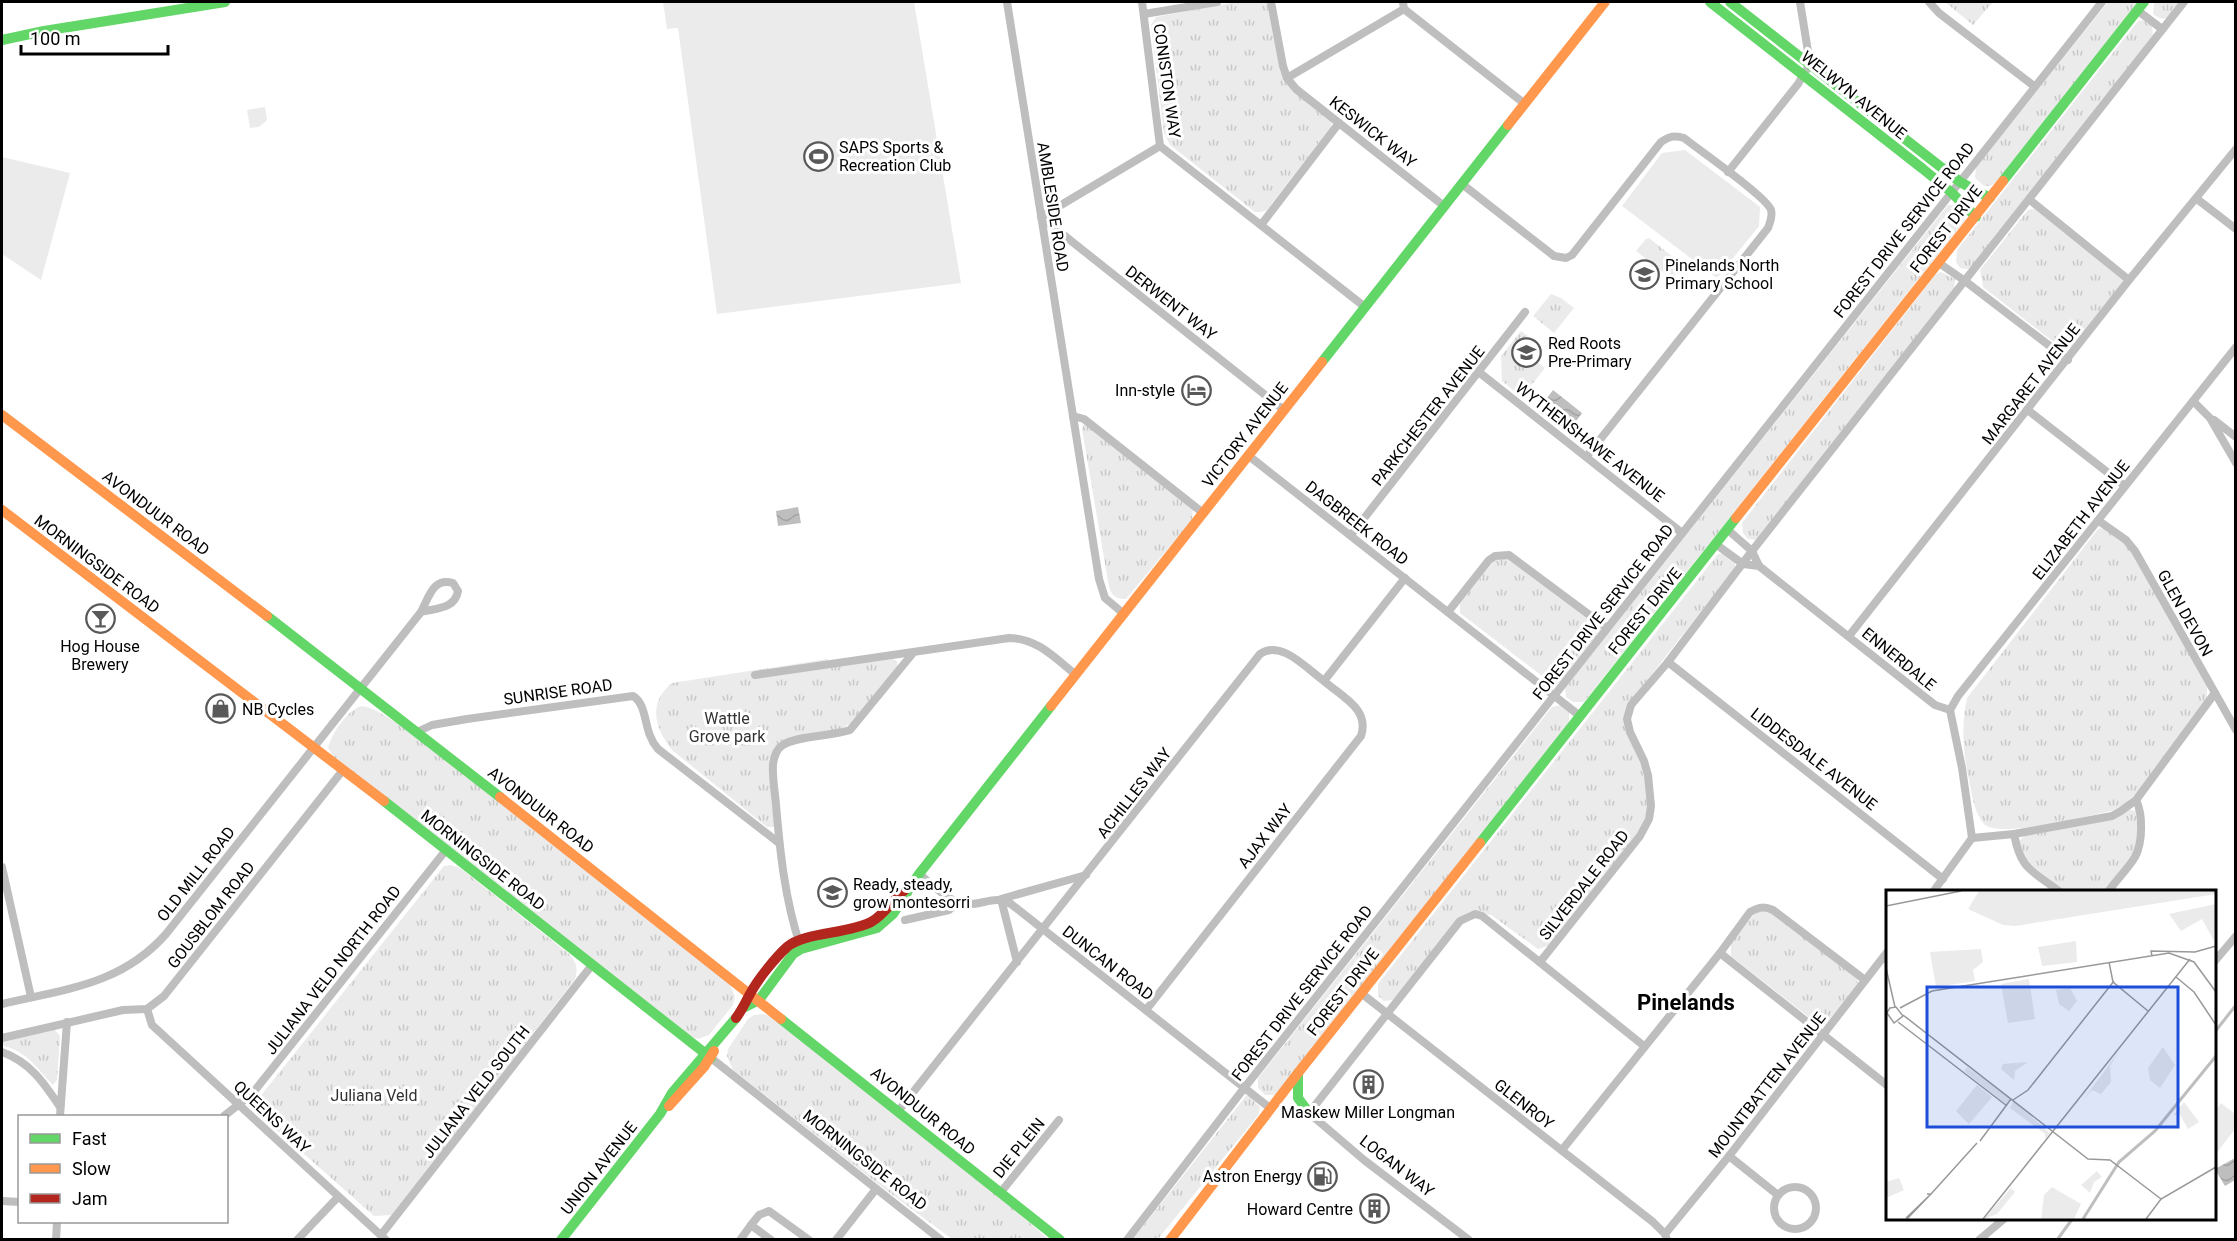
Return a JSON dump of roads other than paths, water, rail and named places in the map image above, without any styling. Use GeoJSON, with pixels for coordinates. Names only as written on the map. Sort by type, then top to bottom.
{"type":"FeatureCollection","features":[{"type":"Feature","properties":{"kind":"street"},"geometry":{"type":"LineString","coordinates":[[2,40],[44,31],[225,2]]}},
{"type":"Feature","properties":{"kind":"street","name":"AMBLESIDE ROAD"},"geometry":{"type":"LineString","coordinates":[[1007,2],[1101,589],[1105,598],[1124,614]]}},
{"type":"Feature","properties":{"kind":"street","name":"CONISTON WAY"},"geometry":{"type":"LineString","coordinates":[[1142,2],[1160,146],[1365,307]]}},
{"type":"Feature","properties":{"kind":"street"},"geometry":{"type":"LineString","coordinates":[[1144,14],[1217,2]]}},
{"type":"Feature","properties":{"kind":"street"},"geometry":{"type":"LineString","coordinates":[[1271,2],[1287,78],[1404,5],[1525,104]]}},
{"type":"Feature","properties":{"kind":"street","name":"VICTORY AVENUE"},"geometry":{"type":"LineString","coordinates":[[754,996],[778,957],[788,946],[877,928],[893,914],[919,873],[1605,2]]}},
{"type":"Feature","properties":{"kind":"street","name":"WELWYN AVENUE"},"geometry":{"type":"LineString","coordinates":[[1710,2],[1807,69],[1960,182],[1990,198]]}},
{"type":"Feature","properties":{"kind":"street","name":"WELWYN AVENUE"},"geometry":{"type":"LineString","coordinates":[[1730,2],[1951,192],[1976,217]]}},
{"type":"Feature","properties":{"kind":"street"},"geometry":{"type":"LineString","coordinates":[[1728,172],[1800,82],[1807,69],[1800,2]]}},
{"type":"Feature","properties":{"kind":"street"},"geometry":{"type":"LineString","coordinates":[[1929,2],[1939,13],[2034,86]]}},
{"type":"Feature","properties":{"kind":"street","name":"FOREST DRIVE SERVICE ROAD"},"geometry":{"type":"LineString","coordinates":[[1129,1239],[1245,1087],[2102,2]]}},
{"type":"Feature","properties":{"kind":"street"},"geometry":{"type":"LineString","coordinates":[[1668,662],[1752,551],[2184,2]]}},
{"type":"Feature","properties":{"kind":"street"},"geometry":{"type":"LineString","coordinates":[[2141,6],[2162,29]]}},
{"type":"Feature","properties":{"kind":"street","name":"FOREST DRIVE"},"geometry":{"type":"LineString","coordinates":[[1170,1239],[1270,1108],[2141,6]]}},
{"type":"Feature","properties":{"kind":"street","name":"KESWICK WAY"},"geometry":{"type":"LineString","coordinates":[[1287,78],[1296,89],[1444,206]]}},
{"type":"Feature","properties":{"kind":"street"},"geometry":{"type":"LineString","coordinates":[[1260,225],[1339,123]]}},
{"type":"Feature","properties":{"kind":"street"},"geometry":{"type":"LineString","coordinates":[[1462,184],[1559,258],[1572,255],[1661,142],[1668,137],[1684,138],[1766,202],[1771,209],[1772,219],[1768,228],[1587,456]]}},
{"type":"Feature","properties":{"kind":"street"},"geometry":{"type":"LineString","coordinates":[[1041,217],[1160,146]]}},
{"type":"Feature","properties":{"kind":"street","name":"MARGARET AVENUE"},"geometry":{"type":"LineString","coordinates":[[1849,636],[2235,149]]}},
{"type":"Feature","properties":{"kind":"street"},"geometry":{"type":"LineString","coordinates":[[2197,199],[2235,229]]}},
{"type":"Feature","properties":{"kind":"street"},"geometry":{"type":"LineString","coordinates":[[2030,200],[2129,280]]}},
{"type":"Feature","properties":{"kind":"street","name":"DERWENT WAY"},"geometry":{"type":"LineString","coordinates":[[1041,217],[1284,410]]}},
{"type":"Feature","properties":{"kind":"street"},"geometry":{"type":"LineString","coordinates":[[1939,263],[2068,360]]}},
{"type":"Feature","properties":{"kind":"street","name":"PARKCHESTER AVENUE"},"geometry":{"type":"LineString","coordinates":[[1351,536],[1480,373],[1525,312]]}},
{"type":"Feature","properties":{"kind":"street","name":"ELIZABETH AVENUE"},"geometry":{"type":"LineString","coordinates":[[1950,710],[1958,696],[2235,347]]}},
{"type":"Feature","properties":{"kind":"street","name":"WYTHENSHAWE AVENUE"},"geometry":{"type":"LineString","coordinates":[[1480,373],[1682,533]]}},
{"type":"Feature","properties":{"kind":"street"},"geometry":{"type":"LineString","coordinates":[[2193,401],[2210,418],[2235,437]]}},
{"type":"Feature","properties":{"kind":"street"},"geometry":{"type":"LineString","coordinates":[[2029,411],[2124,486]]}},
{"type":"Feature","properties":{"kind":"street","name":"AVONDUUR ROAD"},"geometry":{"type":"LineString","coordinates":[[2,415],[361,688],[899,1110],[1057,1239]]}},
{"type":"Feature","properties":{"kind":"street"},"geometry":{"type":"LineString","coordinates":[[1073,416],[1084,419],[1203,513]]}},
{"type":"Feature","properties":{"kind":"street"},"geometry":{"type":"LineString","coordinates":[[2210,418],[2235,463]]}},
{"type":"Feature","properties":{"kind":"street","name":"DAGBREEK ROAD"},"geometry":{"type":"LineString","coordinates":[[1249,456],[1580,716]]}},
{"type":"Feature","properties":{"kind":"street","name":"MORNINGSIDE ROAD"},"geometry":{"type":"LineString","coordinates":[[2,510],[314,746],[941,1239]]}},
{"type":"Feature","properties":{"kind":"street","name":"GLEN DEVON"},"geometry":{"type":"LineString","coordinates":[[2099,521],[2126,540],[2135,551],[2235,730]]}},
{"type":"Feature","properties":{"kind":"street","name":"ENNERDALE"},"geometry":{"type":"LineString","coordinates":[[1728,530],[1752,551],[1759,566],[1935,705],[1950,710]]}},
{"type":"Feature","properties":{"kind":"street"},"geometry":{"type":"LineString","coordinates":[[1717,545],[1743,564],[1759,566]]}},
{"type":"Feature","properties":{"kind":"street"},"geometry":{"type":"LineString","coordinates":[[1448,612],[1489,560],[1495,556],[1509,555],[1607,628]]}},
{"type":"Feature","properties":{"kind":"street"},"geometry":{"type":"LineString","coordinates":[[1324,681],[1405,578]]}},
{"type":"Feature","properties":{"kind":"street","name":"OLD MILL ROAD"},"geometry":{"type":"LineString","coordinates":[[2,1004],[111,976],[151,951],[421,612],[437,584],[445,581],[453,583],[458,591],[457,598],[451,605],[421,612]]}},
{"type":"Feature","properties":{"kind":"street"},"geometry":{"type":"LineString","coordinates":[[755,675],[1021,638],[1042,647],[1076,675]]}},
{"type":"Feature","properties":{"kind":"street","name":"ACHILLES WAY"},"geometry":{"type":"LineString","coordinates":[[899,1110],[1260,654],[1266,650],[1280,650],[1324,681]]}},
{"type":"Feature","properties":{"kind":"street"},"geometry":{"type":"LineString","coordinates":[[799,944],[790,916],[779,843],[773,766],[775,753],[783,744],[795,740],[835,735],[850,730],[913,653]]}},
{"type":"Feature","properties":{"kind":"street","name":"SILVERDALE ROAD"},"geometry":{"type":"LineString","coordinates":[[1540,962],[1640,836],[1649,819],[1651,807],[1648,775],[1627,719],[1631,705],[1668,662]]}},
{"type":"Feature","properties":{"kind":"street","name":"LIDDESDALE AVENUE"},"geometry":{"type":"LineString","coordinates":[[1668,662],[1943,879]]}},
{"type":"Feature","properties":{"kind":"street","name":"AJAX WAY"},"geometry":{"type":"LineString","coordinates":[[1146,1010],[1361,736],[1364,727],[1359,710],[1324,681]]}},
{"type":"Feature","properties":{"kind":"street"},"geometry":{"type":"LineString","coordinates":[[1972,838],[2014,834],[2112,816],[2121,811],[2136,800],[2215,693]]}},
{"type":"Feature","properties":{"kind":"street","name":"SUNRISE ROAD"},"geometry":{"type":"LineString","coordinates":[[417,732],[432,725],[467,719],[633,696],[643,706],[647,730],[651,741],[658,749],[779,843]]}},
{"type":"Feature","properties":{"kind":"street"},"geometry":{"type":"LineString","coordinates":[[1934,890],[1972,838],[1962,768],[1950,710]]}},
{"type":"Feature","properties":{"kind":"street","name":"GOUSBLOM ROAD"},"geometry":{"type":"LineString","coordinates":[[147,1009],[164,996],[343,770]]}},
{"type":"Feature","properties":{"kind":"street"},"geometry":{"type":"LineString","coordinates":[[2109,890],[2138,849],[2140,815],[2136,800]]}},
{"type":"Feature","properties":{"kind":"street"},"geometry":{"type":"LineString","coordinates":[[2014,834],[2018,855],[2023,864],[2059,890]]}},
{"type":"Feature","properties":{"kind":"street","name":"JULIANA VELD NORTH ROAD"},"geometry":{"type":"LineString","coordinates":[[225,1115],[252,1094],[446,850]]}},
{"type":"Feature","properties":{"kind":"street"},"geometry":{"type":"LineString","coordinates":[[2,867],[31,997]]}},
{"type":"Feature","properties":{"kind":"street"},"geometry":{"type":"LineString","coordinates":[[919,873],[957,902],[972,904],[1001,899],[1086,875]]}},
{"type":"Feature","properties":{"kind":"street"},"geometry":{"type":"LineString","coordinates":[[1001,899],[1017,962]]}},
{"type":"Feature","properties":{"kind":"street","name":"DUNCAN ROAD"},"geometry":{"type":"LineString","coordinates":[[1001,899],[1011,903],[1270,1108]]}},
{"type":"Feature","properties":{"kind":"street"},"geometry":{"type":"LineString","coordinates":[[905,920],[949,910],[957,902]]}},
{"type":"Feature","properties":{"kind":"street"},"geometry":{"type":"LineString","coordinates":[[1562,1150],[1720,953],[1750,912],[1765,907],[1773,910],[1865,980]]}},
{"type":"Feature","properties":{"kind":"street"},"geometry":{"type":"LineString","coordinates":[[1298,1073],[1298,1098],[1310,1113],[1460,921],[1475,914],[1482,916],[1644,1046]]}},
{"type":"Feature","properties":{"kind":"street"},"geometry":{"type":"LineString","coordinates":[[2216,960],[2235,936]]}},
{"type":"Feature","properties":{"kind":"street","name":"MOUNTBATTEN AVENUE"},"geometry":{"type":"LineString","coordinates":[[1666,1237],[1886,952]]}},
{"type":"Feature","properties":{"kind":"street"},"geometry":{"type":"LineString","coordinates":[[1720,953],[1886,1085]]}},
{"type":"Feature","properties":{"kind":"street","name":"JULIANA VELD SOUTH"},"geometry":{"type":"LineString","coordinates":[[384,1237],[592,966]]}},
{"type":"Feature","properties":{"kind":"street","name":"GLENROY"},"geometry":{"type":"LineString","coordinates":[[1361,993],[1562,1150],[1666,1237]]}},
{"type":"Feature","properties":{"kind":"street","name":"UNION AVENUE"},"geometry":{"type":"LineString","coordinates":[[561,1239],[660,1114],[672,1093],[708,1055],[754,996]]}},
{"type":"Feature","properties":{"kind":"street"},"geometry":{"type":"LineString","coordinates":[[2,1038],[67,1022],[123,1011],[147,1009]]}},
{"type":"Feature","properties":{"kind":"street","name":"QUEENS WAY"},"geometry":{"type":"LineString","coordinates":[[147,1009],[152,1025],[384,1237]]}},
{"type":"Feature","properties":{"kind":"street"},"geometry":{"type":"LineString","coordinates":[[60,1115],[67,1022]]}},
{"type":"Feature","properties":{"kind":"street"},"geometry":{"type":"LineString","coordinates":[[2,1052],[30,1067],[60,1107]]}},
{"type":"Feature","properties":{"kind":"street","name":"LOGAN WAY"},"geometry":{"type":"LineString","coordinates":[[1310,1113],[1364,1160],[1469,1239]]}},
{"type":"Feature","properties":{"kind":"street","name":"DIE PLEIN"},"geometry":{"type":"LineString","coordinates":[[1001,1192],[1059,1120]]}},
{"type":"Feature","properties":{"kind":"street"},"geometry":{"type":"LineString","coordinates":[[1729,1156],[1778,1195]]}},
{"type":"Feature","properties":{"kind":"street"},"geometry":{"type":"LineString","coordinates":[[1791,1187],[1800,1187],[1808,1191],[1816,1204],[1816,1213],[1812,1221],[1801,1229],[1794,1230],[1778,1222],[1774,1213],[1774,1202],[1778,1195],[1784,1189],[1791,1187]]}},
{"type":"Feature","properties":{"kind":"street"},"geometry":{"type":"LineString","coordinates":[[836,1239],[876,1189]]}},
{"type":"Feature","properties":{"kind":"street"},"geometry":{"type":"LineString","coordinates":[[297,1239],[338,1197]]}},
{"type":"Feature","properties":{"kind":"street"},"geometry":{"type":"LineString","coordinates":[[2,1201],[18,1202]]}},
{"type":"Feature","properties":{"kind":"street"},"geometry":{"type":"LineString","coordinates":[[740,1239],[759,1215],[769,1211],[809,1239]]}},
{"type":"Feature","properties":{"kind":"street"},"geometry":{"type":"LineString","coordinates":[[1979,1239],[2003,1220]]}},
{"type":"Feature","properties":{"kind":"street"},"geometry":{"type":"LineString","coordinates":[[56,1239],[57,1223]]}},
{"type":"Feature","properties":{"kind":"street"},"geometry":{"type":"LineString","coordinates":[[752,1225],[771,1239]]}},
{"type":"Feature","properties":{"kind":"water"},"geometry":{"type":"Polygon","coordinates":[[[1553,390],[1582,413],[1571,428],[1542,405],[1553,390]]]}},
{"type":"Feature","properties":{"kind":"water"},"geometry":{"type":"Polygon","coordinates":[[[798,507],[801,523],[778,526],[776,511],[798,507]]]}},
{"type":"Feature","properties":{"kind":"water"},"geometry":{"type":"Polygon","coordinates":[[[2235,1158],[2235,1180],[2225,1186],[2216,1168],[2235,1158]]]}},
{"type":"Feature","properties":{"kind":"waterway"},"geometry":{"type":"LineString","coordinates":[[2216,1030],[2236,1005]]}},
{"type":"Feature","properties":{"kind":"waterway"},"geometry":{"type":"LineString","coordinates":[[2057,1240],[2072,1220]]}},
{"type":"Feature","properties":{"kind":"place","name":"SAPS Sports & Recreation Club"},"geometry":{"type":"Point","coordinates":[818,156]}},
{"type":"Feature","properties":{"kind":"place","name":"Pinelands North Primary School"},"geometry":{"type":"Point","coordinates":[1644,274]}},
{"type":"Feature","properties":{"kind":"place","name":"Red Roots Pre-Primary"},"geometry":{"type":"Point","coordinates":[1527,352]}},
{"type":"Feature","properties":{"kind":"place","name":"Inn-style"},"geometry":{"type":"Point","coordinates":[1196,390]}},
{"type":"Feature","properties":{"kind":"place","name":"Hog House Brewery"},"geometry":{"type":"Point","coordinates":[100,618]}},
{"type":"Feature","properties":{"kind":"place","name":"NB Cycles"},"geometry":{"type":"Point","coordinates":[221,709]}},
{"type":"Feature","properties":{"kind":"place","name":"Ready, steady, grow montesorri"},"geometry":{"type":"Point","coordinates":[832,893]}},
{"type":"Feature","properties":{"kind":"place","name":"Maskew Miller Longman"},"geometry":{"type":"Point","coordinates":[1368,1084]}},
{"type":"Feature","properties":{"kind":"place","name":"Astron Energy"},"geometry":{"type":"Point","coordinates":[1323,1176]}},
{"type":"Feature","properties":{"kind":"place","name":"Howard Centre"},"geometry":{"type":"Point","coordinates":[1374,1209]}},
{"type":"Feature","properties":{"kind":"district","name":"Pinelands"},"geometry":{"type":"Point","coordinates":[1686,1002]}},
{"type":"Feature","properties":{"kind":"park label","name":"Wattle Grove park"},"geometry":{"type":"Point","coordinates":[727,727]}},
{"type":"Feature","properties":{"kind":"park label","name":"Juliana Veld"},"geometry":{"type":"Point","coordinates":[374,1095]}}]}
